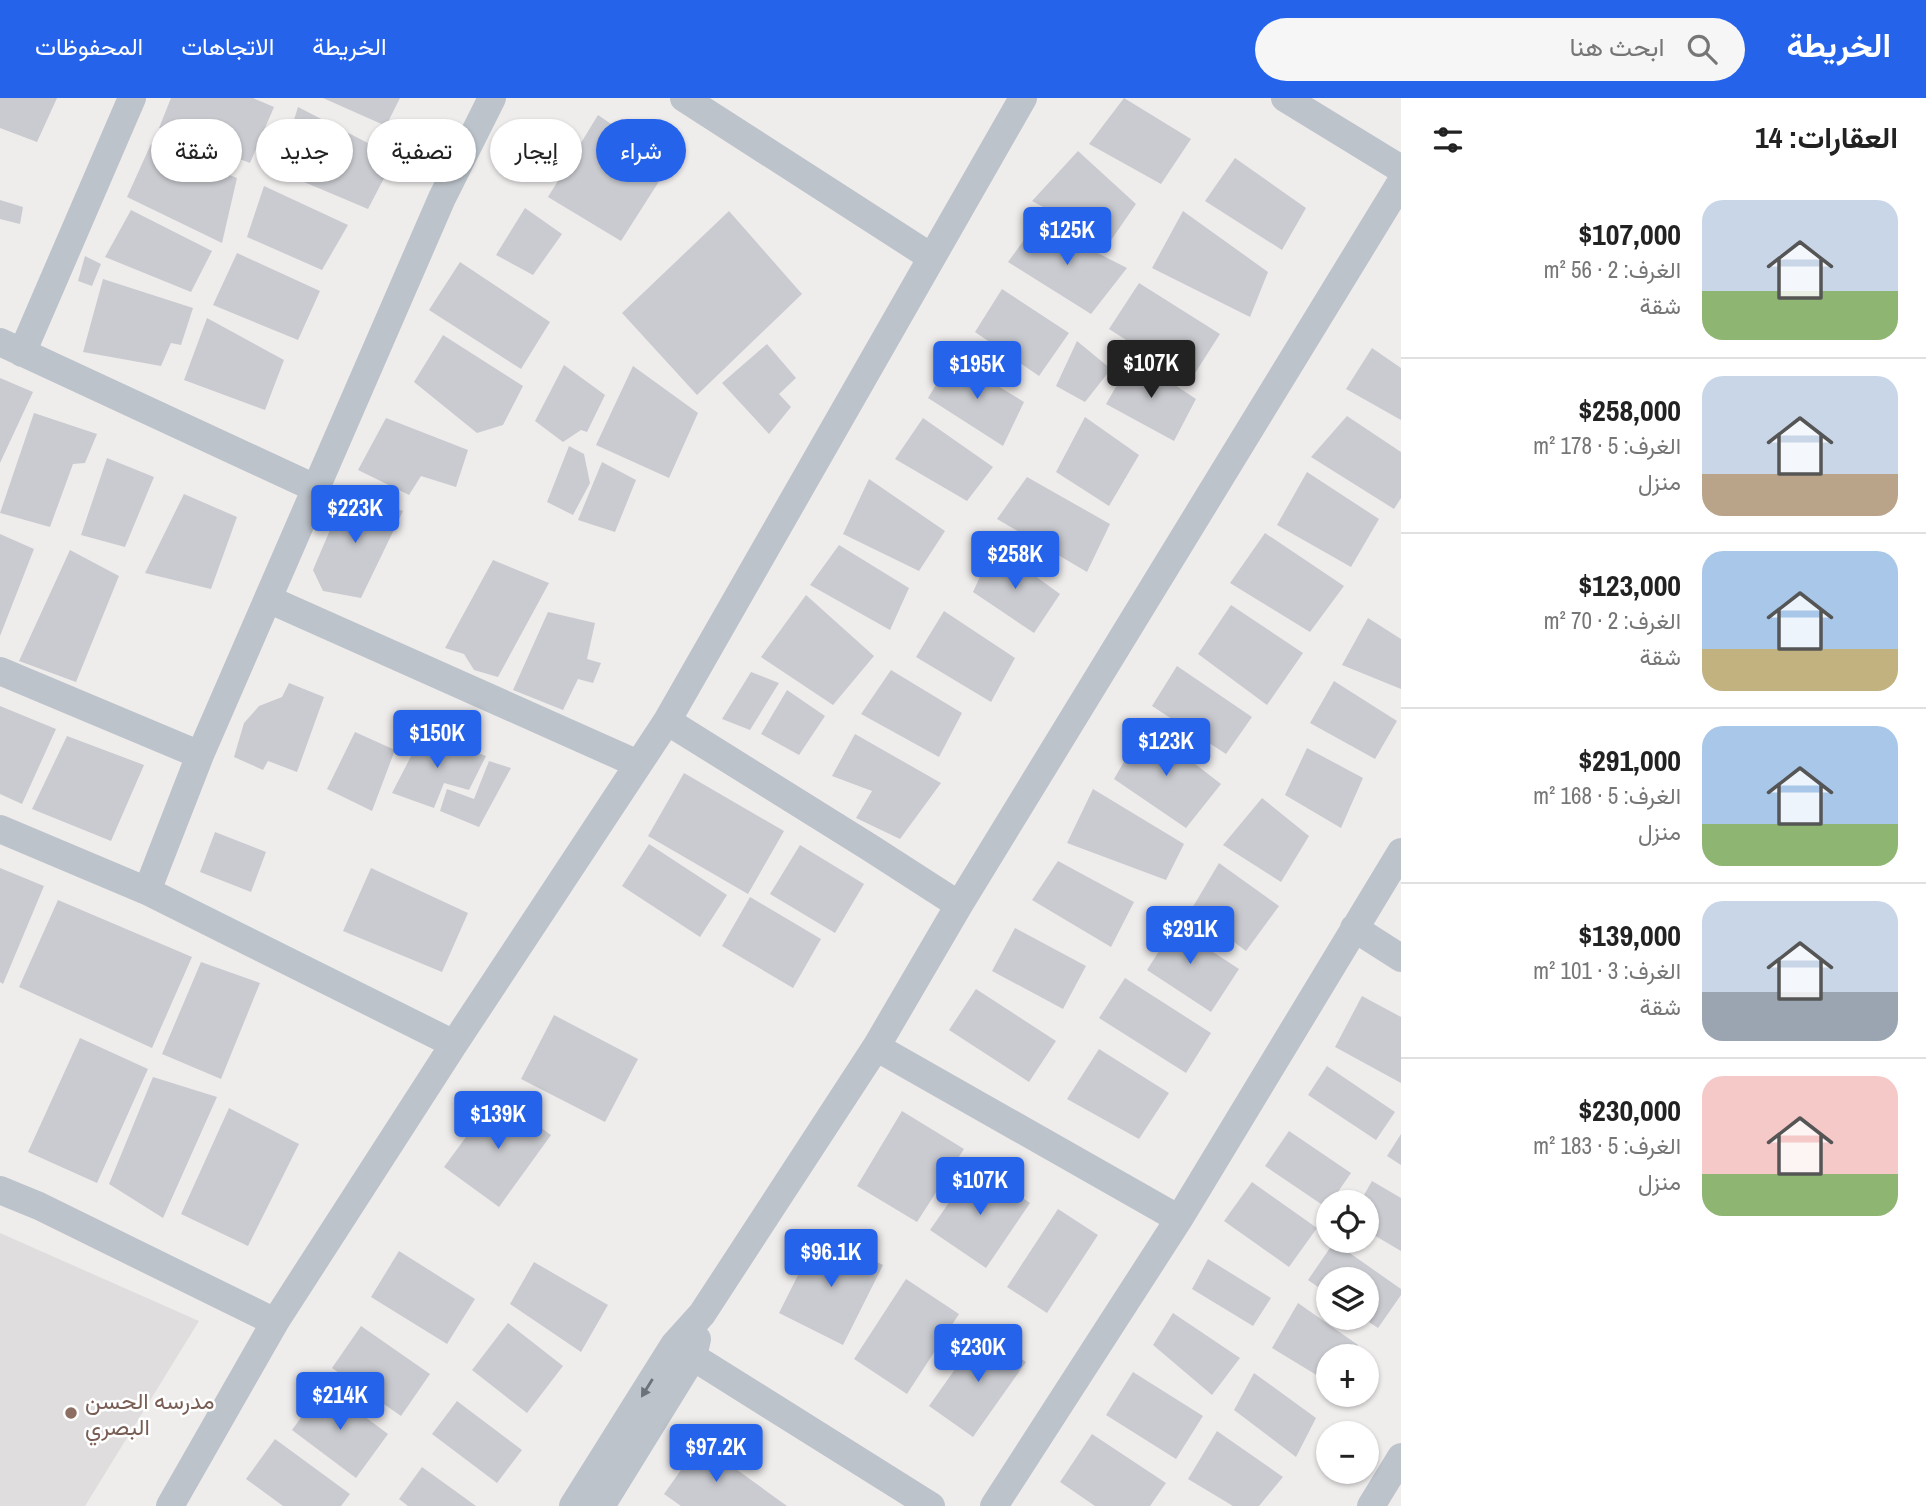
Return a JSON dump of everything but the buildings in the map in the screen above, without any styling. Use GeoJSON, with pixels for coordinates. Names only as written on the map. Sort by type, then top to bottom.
{"type":"FeatureCollection","features":[{"type":"Feature","properties":{"kind":"street"},"geometry":{"type":"LineString","coordinates":[[132,98],[11,348],[317,489]]}},
{"type":"Feature","properties":{"kind":"street"},"geometry":{"type":"LineString","coordinates":[[147,891],[200,755],[442,198],[492,98]]}},
{"type":"Feature","properties":{"kind":"street"},"geometry":{"type":"LineString","coordinates":[[684,98],[931,257]]}},
{"type":"Feature","properties":{"kind":"street"},"geometry":{"type":"LineString","coordinates":[[170,1506],[275,1322],[667,721],[1023,98]]}},
{"type":"Feature","properties":{"kind":"street"},"geometry":{"type":"LineString","coordinates":[[1285,98],[1401,169]]}},
{"type":"Feature","properties":{"kind":"street"},"geometry":{"type":"LineString","coordinates":[[601,1506],[702,1314],[876,1047],[958,905],[1401,182]]}},
{"type":"Feature","properties":{"kind":"street"},"geometry":{"type":"LineString","coordinates":[[268,599],[638,764]]}},
{"type":"Feature","properties":{"kind":"street"},"geometry":{"type":"LineString","coordinates":[[0,671],[200,755]]}},
{"type":"Feature","properties":{"kind":"street"},"geometry":{"type":"LineString","coordinates":[[667,721],[958,905]]}},
{"type":"Feature","properties":{"kind":"street"},"geometry":{"type":"LineString","coordinates":[[0,829],[147,891],[454,1044]]}},
{"type":"Feature","properties":{"kind":"street"},"geometry":{"type":"LineString","coordinates":[[994,1506],[1179,1219],[1401,852]]}},
{"type":"Feature","properties":{"kind":"street"},"geometry":{"type":"LineString","coordinates":[[1354,928],[1401,958]]}},
{"type":"Feature","properties":{"kind":"street"},"geometry":{"type":"LineString","coordinates":[[876,1047],[1179,1219]]}},
{"type":"Feature","properties":{"kind":"street"},"geometry":{"type":"LineString","coordinates":[[0,1190],[39,1206],[275,1322]]}},
{"type":"Feature","properties":{"kind":"street"},"geometry":{"type":"LineString","coordinates":[[573,1506],[683,1351]]}},
{"type":"Feature","properties":{"kind":"street"},"geometry":{"type":"LineString","coordinates":[[683,1351],[931,1506]]}},
{"type":"Feature","properties":{"kind":"street"},"geometry":{"type":"LineString","coordinates":[[1371,1506],[1401,1457]]}},
{"type":"Feature","properties":{"kind":"shaded area","name":"مدرسه الحسن البصري"},"geometry":{"type":"Polygon","coordinates":[[[0,1233],[199,1321],[85,1506],[0,1506],[0,1233]]]}},
{"type":"Feature","properties":{"kind":"place","name":"مدرسه الحسن البصري"},"geometry":{"type":"Point","coordinates":[71,1413]}}]}
